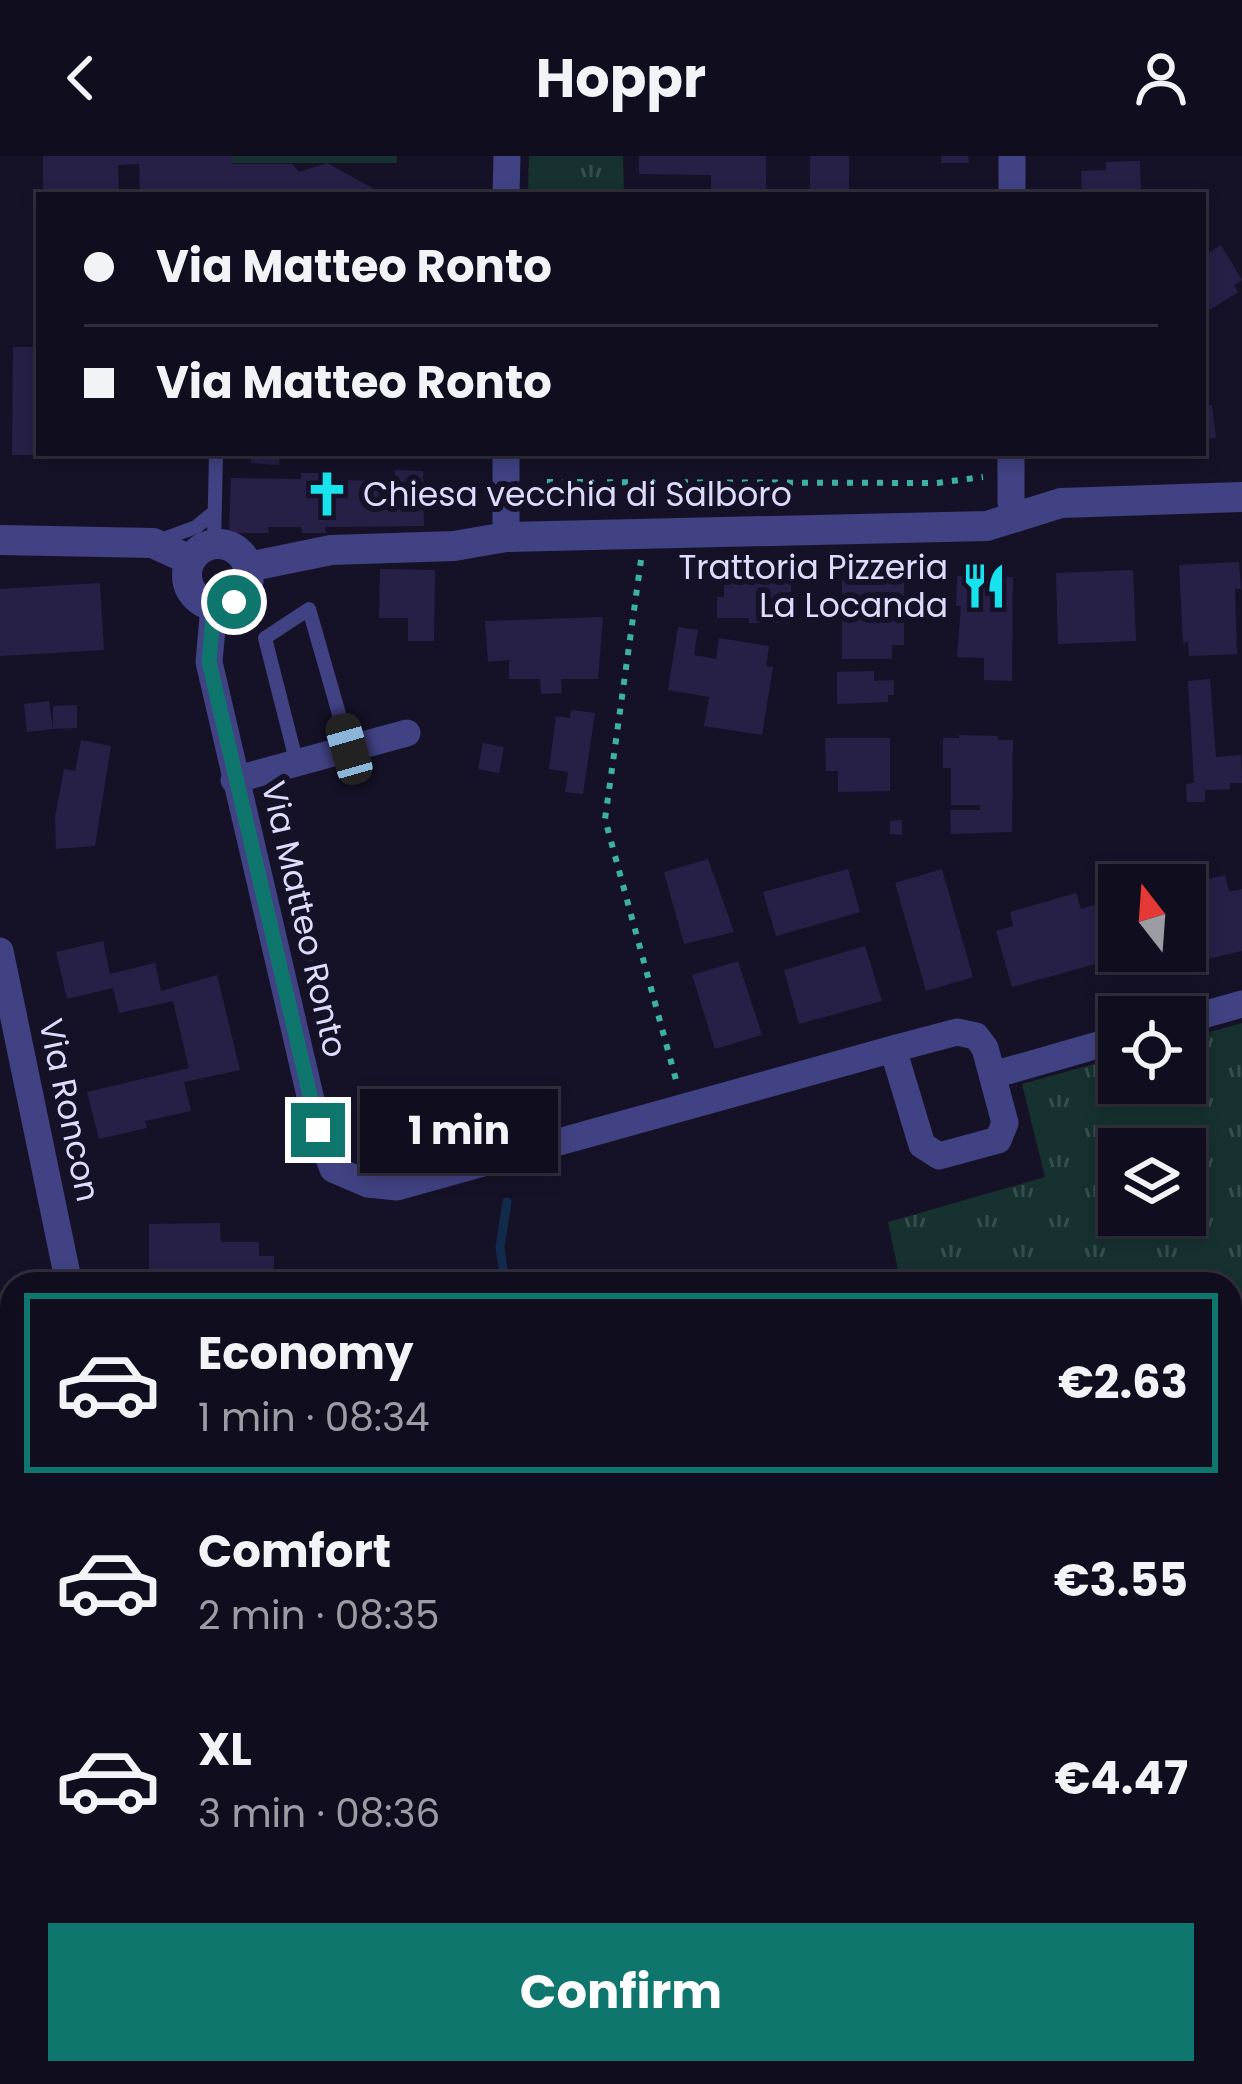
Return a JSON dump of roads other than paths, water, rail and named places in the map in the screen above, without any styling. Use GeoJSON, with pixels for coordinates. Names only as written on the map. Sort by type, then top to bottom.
{"type":"FeatureCollection","features":[{"type":"Feature","properties":{"kind":"street"},"geometry":{"type":"LineString","coordinates":[[506,156],[506,192]]}},
{"type":"Feature","properties":{"kind":"street"},"geometry":{"type":"LineString","coordinates":[[1012,156],[1012,192]]}},
{"type":"Feature","properties":{"kind":"street"},"geometry":{"type":"LineString","coordinates":[[506,456],[506,537]]}},
{"type":"Feature","properties":{"kind":"street"},"geometry":{"type":"LineString","coordinates":[[1011,456],[1011,502],[1017,518]]}},
{"type":"Feature","properties":{"kind":"street"},"geometry":{"type":"LineString","coordinates":[[248,567],[331,550],[454,546],[506,537],[970,527],[1061,503],[1242,497]]}},
{"type":"Feature","properties":{"kind":"street"},"geometry":{"type":"LineString","coordinates":[[0,540],[205,540],[232,547],[248,567],[247,586],[234,602],[214,606],[190,590],[187,570],[205,540]]}},
{"type":"Feature","properties":{"kind":"street","name":"Via Matteo Ronto"},"geometry":{"type":"LineString","coordinates":[[214,606],[209,662],[318,1130],[333,1169],[368,1184],[398,1187],[957,1033],[976,1036],[993,1075]]}},
{"type":"Feature","properties":{"kind":"street"},"geometry":{"type":"LineString","coordinates":[[234,780],[407,734]]}},
{"type":"Feature","properties":{"kind":"street","name":"Via Roncon"},"geometry":{"type":"LineString","coordinates":[[0,951],[12,1069],[66,1272]]}},
{"type":"Feature","properties":{"kind":"street"},"geometry":{"type":"LineString","coordinates":[[1206,1014],[1242,1004]]}},
{"type":"Feature","properties":{"kind":"street"},"geometry":{"type":"LineString","coordinates":[[893,1049],[922,1145],[939,1156],[998,1140],[1005,1123],[993,1075],[1098,1045]]}},
{"type":"Feature","properties":{"kind":"lane"},"geometry":{"type":"LineString","coordinates":[[205,540],[216,456]]}},
{"type":"Feature","properties":{"kind":"lane"},"geometry":{"type":"LineString","coordinates":[[152,543],[196,526],[205,540]]}},
{"type":"Feature","properties":{"kind":"lane"},"geometry":{"type":"LineString","coordinates":[[297,764],[265,638],[309,609],[349,749]]}},
{"type":"Feature","properties":{"kind":"waterway"},"geometry":{"type":"LineString","coordinates":[[503,1272],[500,1247],[507,1202]]}},
{"type":"Feature","properties":{"kind":"place","name":"Chiesa vecchia di Salboro"},"geometry":{"type":"Point","coordinates":[327,494]}},
{"type":"Feature","properties":{"kind":"place","name":"Trattoria Pizzeria La Locanda"},"geometry":{"type":"Point","coordinates":[984,586]}}]}
